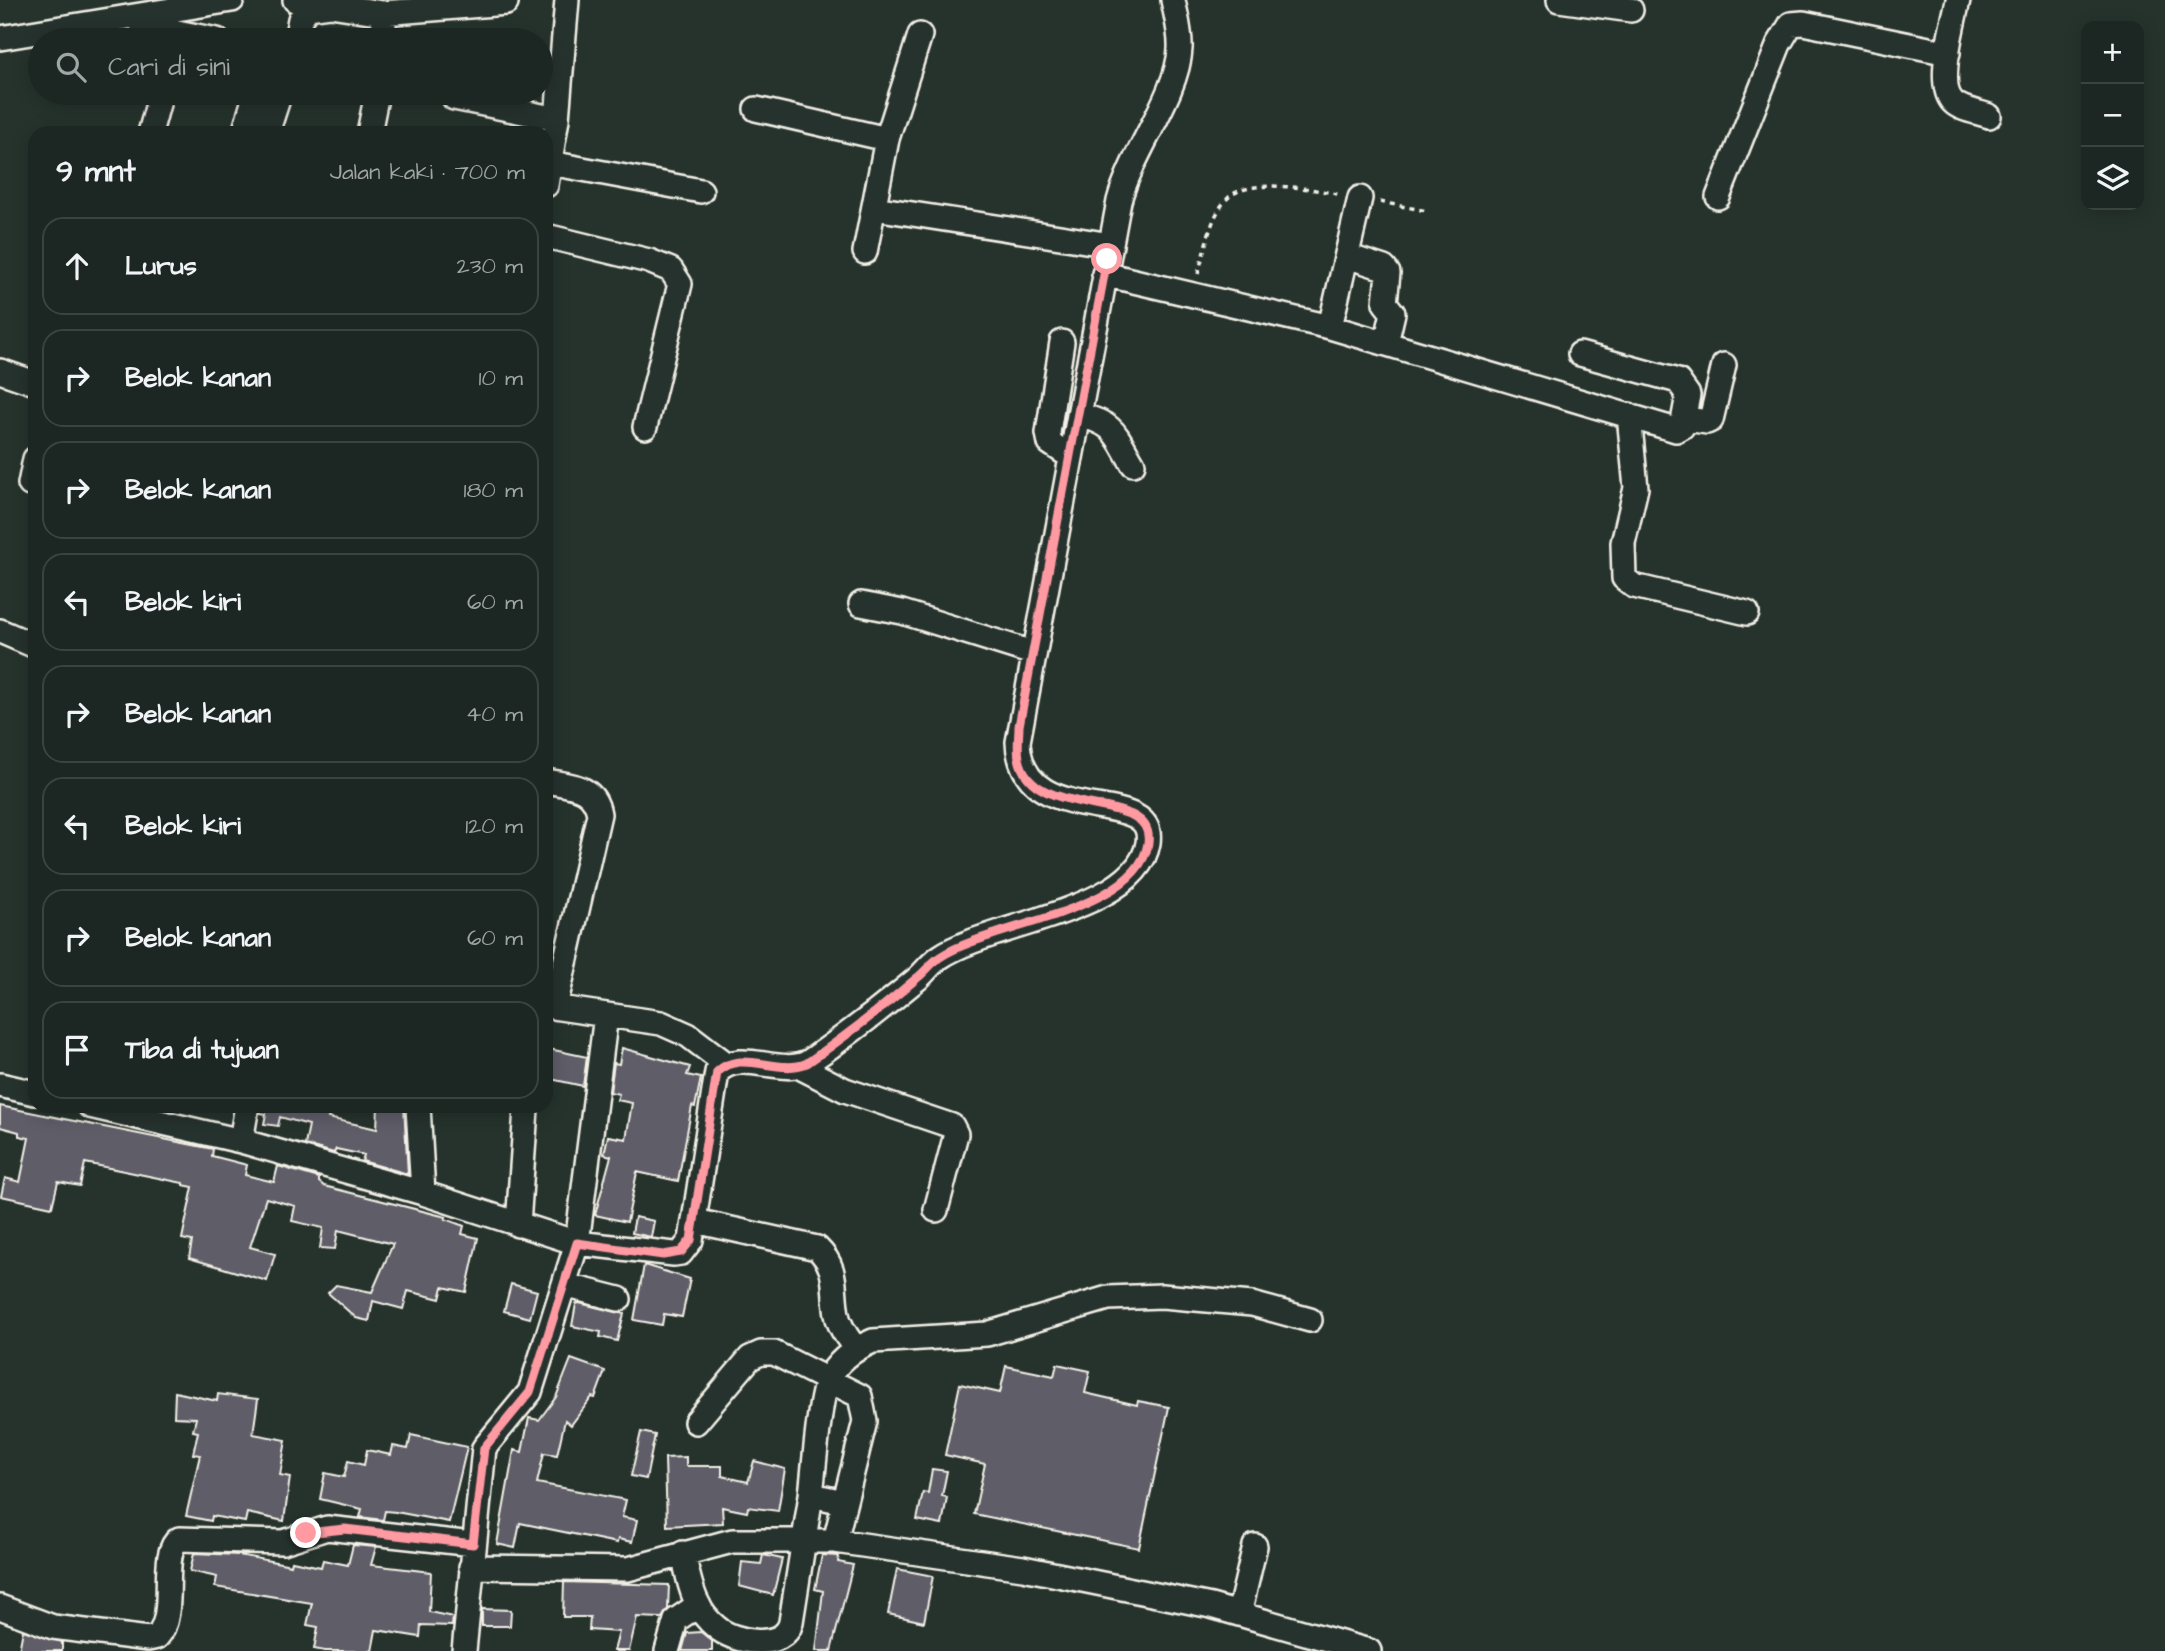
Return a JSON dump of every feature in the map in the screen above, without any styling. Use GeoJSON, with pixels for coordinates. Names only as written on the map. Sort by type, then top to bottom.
{"type":"FeatureCollection","features":[{"type":"Feature","properties":{"kind":"street"},"geometry":{"type":"LineString","coordinates":[[65,28],[232,0]]}},
{"type":"Feature","properties":{"kind":"street"},"geometry":{"type":"LineString","coordinates":[[553,143],[567,0]]}},
{"type":"Feature","properties":{"kind":"street"},"geometry":{"type":"LineString","coordinates":[[120,1113],[241,1141],[423,1192],[577,1243],[674,1254],[681,1252],[691,1240],[715,1077],[726,1064],[736,1061],[791,1069],[800,1067],[908,985],[940,957],[966,943],[1088,902],[1120,884],[1144,855],[1148,830],[1142,820],[1129,811],[1071,801],[1039,789],[1023,771],[1019,758],[1019,734],[1104,274],[1128,169],[1175,74],[1180,49],[1173,0]]}},
{"type":"Feature","properties":{"kind":"street"},"geometry":{"type":"LineString","coordinates":[[1958,0],[1945,80],[1952,101],[1989,116]]}},
{"type":"Feature","properties":{"kind":"street"},"geometry":{"type":"LineString","coordinates":[[1573,1],[1631,10]]}},
{"type":"Feature","properties":{"kind":"street"},"geometry":{"type":"LineString","coordinates":[[298,28],[301,4],[330,5],[383,13],[506,3]]}},
{"type":"Feature","properties":{"kind":"street"},"geometry":{"type":"LineString","coordinates":[[178,28],[183,10]]}},
{"type":"Feature","properties":{"kind":"street"},"geometry":{"type":"LineString","coordinates":[[383,13],[385,28]]}},
{"type":"Feature","properties":{"kind":"street"},"geometry":{"type":"LineString","coordinates":[[1718,197],[1779,44],[1791,24],[1803,23],[1948,53]]}},
{"type":"Feature","properties":{"kind":"street"},"geometry":{"type":"LineString","coordinates":[[142,25],[151,28]]}},
{"type":"Feature","properties":{"kind":"street"},"geometry":{"type":"LineString","coordinates":[[0,38],[28,34]]}},
{"type":"Feature","properties":{"kind":"street"},"geometry":{"type":"LineString","coordinates":[[866,252],[887,139],[920,35]]}},
{"type":"Feature","properties":{"kind":"street"},"geometry":{"type":"LineString","coordinates":[[152,126],[158,105]]}},
{"type":"Feature","properties":{"kind":"street"},"geometry":{"type":"LineString","coordinates":[[246,126],[252,105]]}},
{"type":"Feature","properties":{"kind":"street"},"geometry":{"type":"LineString","coordinates":[[269,126],[276,105]]}},
{"type":"Feature","properties":{"kind":"street"},"geometry":{"type":"LineString","coordinates":[[370,126],[375,105]]}},
{"type":"Feature","properties":{"kind":"street"},"geometry":{"type":"LineString","coordinates":[[488,105],[557,119]]}},
{"type":"Feature","properties":{"kind":"street"},"geometry":{"type":"LineString","coordinates":[[756,109],[887,139]]}},
{"type":"Feature","properties":{"kind":"street"},"geometry":{"type":"LineString","coordinates":[[553,175],[701,191]]}},
{"type":"Feature","properties":{"kind":"street"},"geometry":{"type":"LineString","coordinates":[[1330,327],[1360,198]]}},
{"type":"Feature","properties":{"kind":"street"},"geometry":{"type":"LineString","coordinates":[[874,208],[1111,245]]}},
{"type":"Feature","properties":{"kind":"street"},"geometry":{"type":"LineString","coordinates":[[553,238],[649,261],[671,270],[680,284],[645,427]]}},
{"type":"Feature","properties":{"kind":"street"},"geometry":{"type":"LineString","coordinates":[[1346,256],[1384,268],[1388,273],[1385,303],[1393,313],[1386,343]]}},
{"type":"Feature","properties":{"kind":"street"},"geometry":{"type":"LineString","coordinates":[[1104,274],[1330,327],[1676,430],[1682,427],[1686,419],[1688,396],[1678,381],[1580,354]]}},
{"type":"Feature","properties":{"kind":"street"},"geometry":{"type":"LineString","coordinates":[[1062,342],[1048,433],[1050,443],[1071,457]]}},
{"type":"Feature","properties":{"kind":"street"},"geometry":{"type":"LineString","coordinates":[[1686,419],[1707,422],[1712,419],[1724,365]]}},
{"type":"Feature","properties":{"kind":"street"},"geometry":{"type":"LineString","coordinates":[[0,371],[28,381]]}},
{"type":"Feature","properties":{"kind":"street"},"geometry":{"type":"LineString","coordinates":[[1079,415],[1102,421],[1111,427],[1133,464]]}},
{"type":"Feature","properties":{"kind":"street"},"geometry":{"type":"LineString","coordinates":[[1629,415],[1636,488],[1623,543],[1624,578],[1634,586],[1747,613]]}},
{"type":"Feature","properties":{"kind":"street"},"geometry":{"type":"LineString","coordinates":[[861,604],[902,612],[1033,653]]}},
{"type":"Feature","properties":{"kind":"street"},"geometry":{"type":"LineString","coordinates":[[0,631],[28,643]]}},
{"type":"Feature","properties":{"kind":"street"},"geometry":{"type":"LineString","coordinates":[[553,782],[587,789],[594,796],[599,814],[553,994]]}},
{"type":"Feature","properties":{"kind":"street"},"geometry":{"type":"LineString","coordinates":[[553,1006],[661,1023],[675,1028],[726,1064]]}},
{"type":"Feature","properties":{"kind":"street"},"geometry":{"type":"LineString","coordinates":[[464,1651],[484,1448],[530,1392],[577,1243],[607,1015]]}},
{"type":"Feature","properties":{"kind":"street"},"geometry":{"type":"LineString","coordinates":[[800,1067],[845,1090],[952,1126],[956,1134],[936,1210]]}},
{"type":"Feature","properties":{"kind":"street"},"geometry":{"type":"LineString","coordinates":[[0,1085],[28,1091]]}},
{"type":"Feature","properties":{"kind":"street"},"geometry":{"type":"LineString","coordinates":[[241,1141],[246,1113]]}},
{"type":"Feature","properties":{"kind":"street"},"geometry":{"type":"LineString","coordinates":[[418,1113],[423,1192]]}},
{"type":"Feature","properties":{"kind":"street"},"geometry":{"type":"LineString","coordinates":[[518,1225],[526,1113]]}},
{"type":"Feature","properties":{"kind":"street"},"geometry":{"type":"LineString","coordinates":[[695,1221],[817,1248],[827,1258],[836,1276],[836,1315],[855,1348]]}},
{"type":"Feature","properties":{"kind":"street"},"geometry":{"type":"LineString","coordinates":[[564,1286],[620,1299]]}},
{"type":"Feature","properties":{"kind":"street"},"geometry":{"type":"LineString","coordinates":[[682,1553],[698,1605],[717,1628],[729,1634],[764,1641],[780,1639],[790,1629],[827,1381],[855,1348],[873,1341],[987,1334],[1108,1298],[1162,1296],[1252,1304],[1310,1320]]}},
{"type":"Feature","properties":{"kind":"street"},"geometry":{"type":"LineString","coordinates":[[696,1422],[750,1358],[761,1353],[774,1353],[860,1396],[865,1420],[835,1541]]}},
{"type":"Feature","properties":{"kind":"street"},"geometry":{"type":"LineString","coordinates":[[811,1495],[844,1502]]}},
{"type":"Feature","properties":{"kind":"street"},"geometry":{"type":"LineString","coordinates":[[0,1607],[53,1628],[148,1639],[157,1637],[167,1622],[171,1550],[179,1539],[283,1542],[327,1528],[473,1544]]}},
{"type":"Feature","properties":{"kind":"street"},"geometry":{"type":"LineString","coordinates":[[471,1567],[628,1569],[732,1541],[835,1541],[1023,1568],[1240,1614],[1369,1651]]}},
{"type":"Feature","properties":{"kind":"street"},"geometry":{"type":"LineString","coordinates":[[1240,1614],[1255,1546]]}},
{"type":"Feature","properties":{"kind":"street"},"geometry":{"type":"LineString","coordinates":[[667,1651],[676,1620],[698,1605]]}},
{"type":"Feature","properties":{"kind":"path"},"geometry":{"type":"LineString","coordinates":[[1191,293],[1212,226],[1225,201],[1233,194],[1270,187],[1310,188],[1427,211]]}},
{"type":"Feature","properties":{"kind":"building"},"geometry":{"type":"Polygon","coordinates":[[[622,1048],[690,1067],[687,1075],[701,1078],[695,1107],[692,1106],[678,1181],[637,1172],[627,1222],[595,1215],[611,1156],[604,1154],[608,1136],[626,1139],[632,1103],[617,1100],[619,1094],[610,1092],[614,1063],[619,1064],[622,1048]]]}},
{"type":"Feature","properties":{"kind":"building"},"geometry":{"type":"Polygon","coordinates":[[[553,1050],[587,1057],[583,1086],[553,1080],[553,1050]]]}},
{"type":"Feature","properties":{"kind":"building"},"geometry":{"type":"Polygon","coordinates":[[[0,1106],[213,1149],[212,1156],[247,1165],[245,1175],[274,1182],[278,1166],[319,1178],[319,1182],[324,1186],[446,1217],[445,1219],[464,1226],[462,1234],[478,1238],[466,1292],[443,1287],[440,1299],[408,1291],[403,1309],[373,1301],[369,1321],[356,1318],[328,1293],[336,1285],[372,1292],[393,1244],[338,1230],[335,1249],[320,1248],[323,1228],[292,1221],[295,1206],[266,1198],[250,1247],[275,1254],[267,1281],[189,1258],[192,1241],[182,1239],[193,1187],[183,1183],[85,1163],[80,1186],[58,1182],[52,1207],[1,1196],[5,1178],[20,1182],[29,1138],[0,1127],[0,1106]]]}},
{"type":"Feature","properties":{"kind":"building"},"geometry":{"type":"Polygon","coordinates":[[[260,1113],[329,1113],[328,1118],[377,1129],[378,1113],[404,1113],[408,1174],[362,1161],[364,1155],[336,1149],[334,1153],[305,1145],[309,1125],[280,1117],[278,1126],[264,1124],[266,1114],[260,1113]]]}},
{"type":"Feature","properties":{"kind":"building"},"geometry":{"type":"Polygon","coordinates":[[[635,1217],[654,1221],[651,1237],[632,1233],[635,1217]]]}},
{"type":"Feature","properties":{"kind":"building"},"geometry":{"type":"Polygon","coordinates":[[[644,1265],[690,1279],[682,1317],[664,1314],[662,1325],[634,1320],[644,1265]]]}},
{"type":"Feature","properties":{"kind":"building"},"geometry":{"type":"Polygon","coordinates":[[[511,1284],[537,1291],[530,1318],[504,1311],[511,1284]]]}},
{"type":"Feature","properties":{"kind":"building"},"geometry":{"type":"Polygon","coordinates":[[[576,1304],[624,1314],[617,1341],[600,1337],[601,1332],[572,1326],[576,1304]]]}},
{"type":"Feature","properties":{"kind":"building"},"geometry":{"type":"Polygon","coordinates":[[[571,1359],[605,1371],[595,1398],[592,1397],[571,1425],[565,1420],[557,1455],[544,1453],[537,1483],[626,1500],[622,1517],[637,1520],[632,1542],[618,1539],[617,1543],[520,1523],[515,1548],[497,1544],[514,1450],[522,1452],[529,1418],[539,1420],[556,1397],[571,1359]]]}},
{"type":"Feature","properties":{"kind":"building"},"geometry":{"type":"Polygon","coordinates":[[[1057,1364],[1090,1371],[1085,1393],[1137,1405],[1138,1401],[1169,1407],[1139,1548],[974,1514],[985,1464],[945,1455],[960,1384],[1000,1393],[1006,1366],[1054,1376],[1057,1364]]]}},
{"type":"Feature","properties":{"kind":"building"},"geometry":{"type":"Polygon","coordinates":[[[175,1392],[217,1401],[218,1394],[258,1399],[253,1434],[286,1440],[280,1475],[290,1477],[284,1521],[247,1513],[245,1522],[212,1516],[211,1521],[186,1516],[200,1455],[193,1454],[198,1432],[193,1431],[196,1418],[174,1417],[175,1392]]]}},
{"type":"Feature","properties":{"kind":"building"},"geometry":{"type":"Polygon","coordinates":[[[641,1432],[655,1435],[646,1479],[631,1476],[641,1432]]]}},
{"type":"Feature","properties":{"kind":"building"},"geometry":{"type":"Polygon","coordinates":[[[411,1435],[467,1447],[449,1522],[385,1511],[383,1520],[360,1517],[362,1509],[320,1499],[325,1473],[344,1477],[348,1461],[364,1465],[367,1450],[391,1455],[393,1446],[408,1449],[411,1435]]]}},
{"type":"Feature","properties":{"kind":"building"},"geometry":{"type":"Polygon","coordinates":[[[686,1457],[686,1466],[722,1466],[722,1476],[748,1482],[754,1461],[785,1469],[778,1511],[748,1507],[747,1512],[722,1507],[723,1523],[667,1526],[665,1458],[686,1457]]]}},
{"type":"Feature","properties":{"kind":"building"},"geometry":{"type":"Polygon","coordinates":[[[932,1469],[947,1471],[942,1496],[947,1497],[942,1525],[917,1520],[923,1492],[928,1493],[932,1469]]]}},
{"type":"Feature","properties":{"kind":"building"},"geometry":{"type":"Polygon","coordinates":[[[353,1545],[376,1547],[371,1565],[431,1572],[429,1612],[453,1617],[452,1626],[421,1625],[420,1637],[376,1630],[372,1651],[314,1649],[318,1627],[307,1625],[312,1603],[215,1587],[217,1577],[190,1571],[194,1553],[239,1555],[291,1565],[292,1561],[321,1567],[323,1560],[348,1565],[353,1545]]]}},
{"type":"Feature","properties":{"kind":"building"},"geometry":{"type":"Polygon","coordinates":[[[763,1555],[782,1559],[773,1595],[739,1586],[742,1562],[761,1564],[763,1555]]]}},
{"type":"Feature","properties":{"kind":"building"},"geometry":{"type":"Polygon","coordinates":[[[822,1555],[839,1556],[838,1562],[853,1565],[831,1651],[816,1651],[823,1591],[815,1589],[822,1555]]]}},
{"type":"Feature","properties":{"kind":"building"},"geometry":{"type":"Polygon","coordinates":[[[897,1569],[933,1576],[924,1622],[888,1614],[897,1569]]]}},
{"type":"Feature","properties":{"kind":"building"},"geometry":{"type":"Polygon","coordinates":[[[564,1582],[669,1585],[668,1609],[662,1618],[637,1617],[629,1651],[614,1651],[619,1632],[589,1630],[590,1617],[563,1617],[564,1582]]]}},
{"type":"Feature","properties":{"kind":"building"},"geometry":{"type":"Polygon","coordinates":[[[482,1609],[511,1610],[510,1626],[482,1626],[482,1609]]]}},
{"type":"Feature","properties":{"kind":"building"},"geometry":{"type":"Polygon","coordinates":[[[23,1630],[62,1642],[62,1651],[19,1651],[23,1630]]]}},
{"type":"Feature","properties":{"kind":"building"},"geometry":{"type":"Polygon","coordinates":[[[701,1632],[712,1641],[712,1651],[682,1651],[687,1633],[701,1632]]]}},
{"type":"Feature","properties":{"kind":"route"},"geometry":{"type":"LineString","coordinates":[[306,1533],[327,1528],[345,1529],[473,1544],[484,1448],[495,1432],[519,1409],[530,1392],[577,1243],[663,1255],[681,1252],[691,1240],[717,1072],[726,1064],[736,1061],[791,1069],[800,1067],[919,977],[940,957],[966,943],[1088,902],[1120,884],[1144,855],[1148,830],[1142,820],[1129,811],[1071,801],[1039,789],[1023,771],[1018,742],[1107,259]]}}]}
